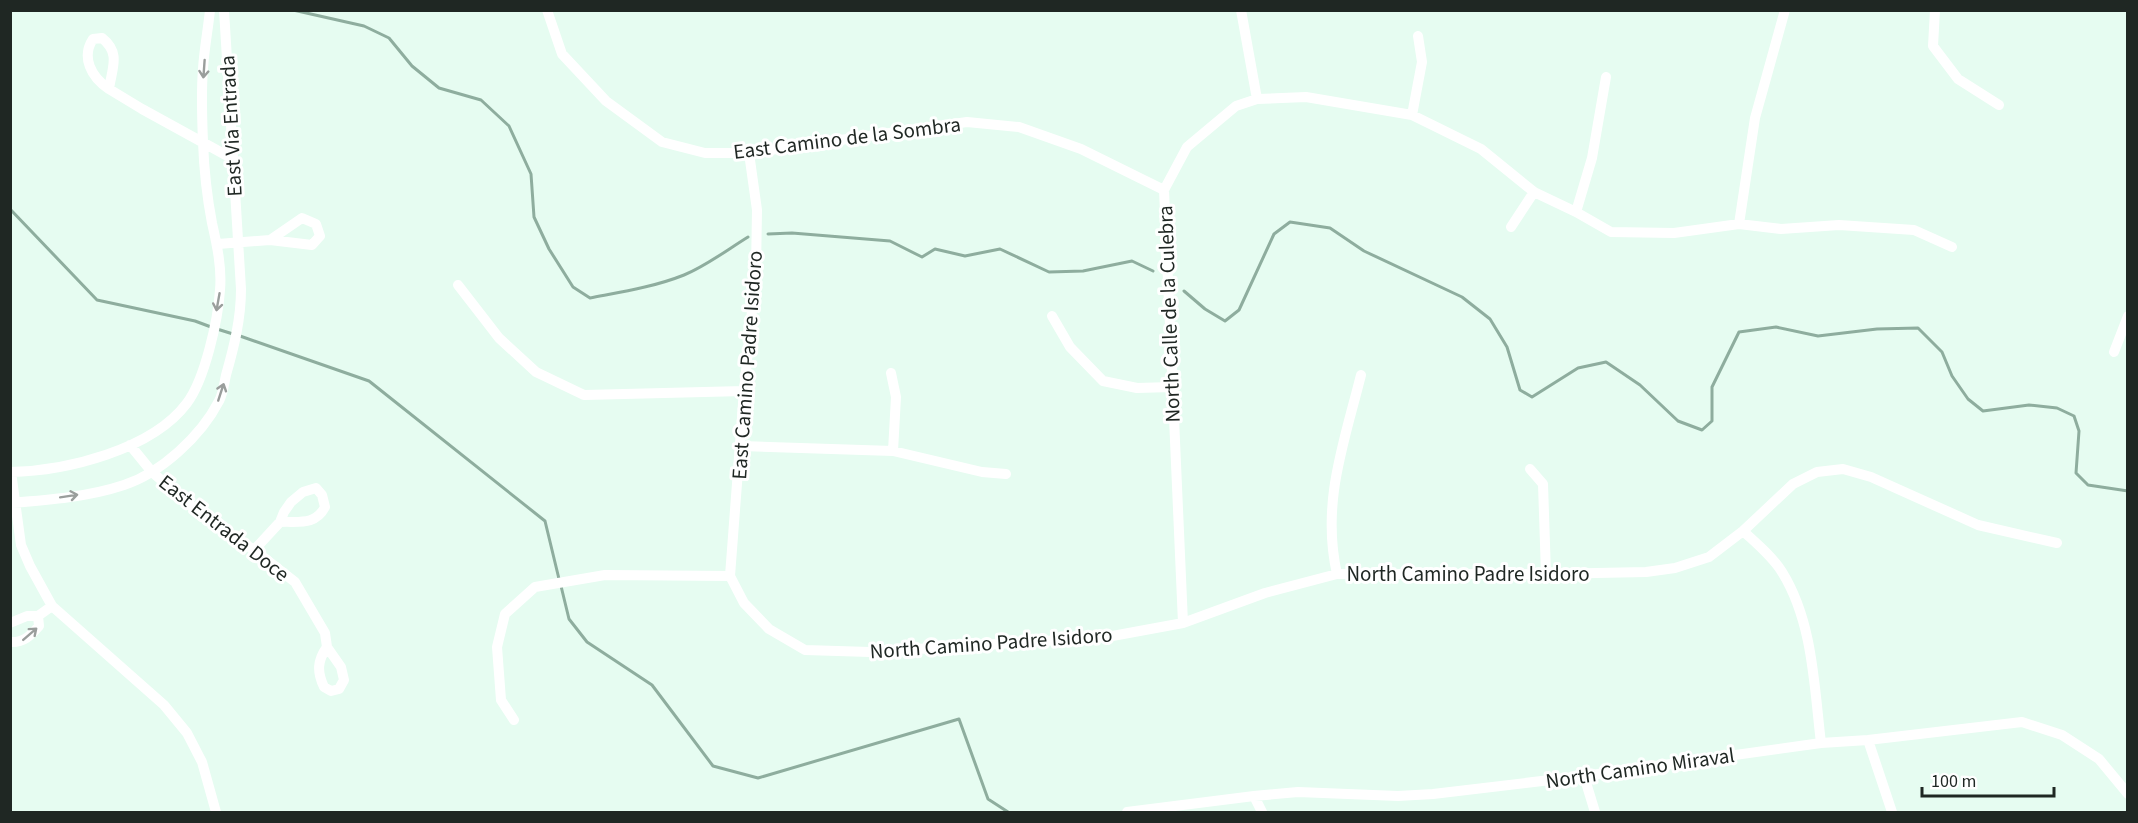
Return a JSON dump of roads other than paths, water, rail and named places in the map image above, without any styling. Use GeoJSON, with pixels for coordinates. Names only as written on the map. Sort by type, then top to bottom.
{"type":"FeatureCollection","features":[{"type":"Feature","properties":{"kind":"street","name":"East Via Entrada"},"geometry":{"type":"LineString","coordinates":[[11,472],[39,471],[79,464],[130,445],[165,426],[188,402],[200,376],[210,351],[220,290],[218,244],[213,224],[203,143],[203,69],[210,10]]}},
{"type":"Feature","properties":{"kind":"street","name":"East Via Entrada"},"geometry":{"type":"LineString","coordinates":[[12,503],[99,492],[126,485],[152,472],[181,449],[202,426],[219,400],[241,315],[224,10]]}},
{"type":"Feature","properties":{"kind":"street","name":"East Camino de la Sombra"},"geometry":{"type":"LineString","coordinates":[[547,10],[562,54],[606,101],[662,142],[705,153],[749,153],[967,122],[1019,127],[1082,149],[1164,190]]}},
{"type":"Feature","properties":{"kind":"street"},"geometry":{"type":"LineString","coordinates":[[1241,10],[1257,99]]}},
{"type":"Feature","properties":{"kind":"street"},"geometry":{"type":"LineString","coordinates":[[1739,224],[1755,118],[1785,10]]}},
{"type":"Feature","properties":{"kind":"street"},"geometry":{"type":"LineString","coordinates":[[1935,10],[1934,46],[1958,80],[1999,105]]}},
{"type":"Feature","properties":{"kind":"street"},"geometry":{"type":"LineString","coordinates":[[1413,115],[1422,62],[1418,36]]}},
{"type":"Feature","properties":{"kind":"street"},"geometry":{"type":"LineString","coordinates":[[1576,212],[1592,158],[1606,77]]}},
{"type":"Feature","properties":{"kind":"street"},"geometry":{"type":"LineString","coordinates":[[109,89],[233,159]]}},
{"type":"Feature","properties":{"kind":"street","name":"North Calle de la Culebra"},"geometry":{"type":"LineString","coordinates":[[1183,623],[1164,190],[1187,147],[1236,106],[1257,99],[1306,97],[1413,115],[1481,149],[1534,192],[1611,232],[1674,233],[1739,224],[1781,229],[1839,225],[1914,230],[1952,247]]}},
{"type":"Feature","properties":{"kind":"street","name":"East Camino Padre Isidoro"},"geometry":{"type":"LineString","coordinates":[[730,576],[756,270],[757,210],[749,153]]}},
{"type":"Feature","properties":{"kind":"street"},"geometry":{"type":"LineString","coordinates":[[1511,227],[1534,192]]}},
{"type":"Feature","properties":{"kind":"street"},"geometry":{"type":"LineString","coordinates":[[218,244],[270,240]]}},
{"type":"Feature","properties":{"kind":"street"},"geometry":{"type":"LineString","coordinates":[[458,285],[499,338],[536,372],[584,394],[744,391]]}},
{"type":"Feature","properties":{"kind":"street"},"geometry":{"type":"LineString","coordinates":[[1052,316],[1070,347],[1103,381],[1137,388],[1172,387]]}},
{"type":"Feature","properties":{"kind":"street"},"geometry":{"type":"LineString","coordinates":[[2114,352],[2127,316]]}},
{"type":"Feature","properties":{"kind":"street"},"geometry":{"type":"LineString","coordinates":[[891,373],[896,397],[893,452]]}},
{"type":"Feature","properties":{"kind":"street"},"geometry":{"type":"LineString","coordinates":[[1337,574],[1333,553],[1334,484],[1361,375]]}},
{"type":"Feature","properties":{"kind":"street","name":"East Entrada Doce"},"geometry":{"type":"LineString","coordinates":[[130,445],[152,472],[204,518],[254,549],[295,582],[325,633],[327,647]]}},
{"type":"Feature","properties":{"kind":"street"},"geometry":{"type":"LineString","coordinates":[[741,446],[893,452],[982,472],[1006,474]]}},
{"type":"Feature","properties":{"kind":"street"},"geometry":{"type":"LineString","coordinates":[[1530,469],[1542,484],[1546,574]]}},
{"type":"Feature","properties":{"kind":"street","name":"North Camino Padre Isidoro"},"geometry":{"type":"LineString","coordinates":[[730,576],[744,603],[769,629],[806,650],[870,652],[1107,637],[1183,623],[1265,593],[1337,574],[1546,574],[1646,572],[1675,568],[1709,557],[1743,531],[1793,484],[1817,472],[1844,469],[1871,477],[1978,525],[2057,543]]}},
{"type":"Feature","properties":{"kind":"street"},"geometry":{"type":"LineString","coordinates":[[11,472],[12,503],[21,546],[52,606],[164,705],[187,733],[202,762],[216,813]]}},
{"type":"Feature","properties":{"kind":"street"},"geometry":{"type":"LineString","coordinates":[[254,549],[280,522]]}},
{"type":"Feature","properties":{"kind":"street"},"geometry":{"type":"LineString","coordinates":[[1743,531],[1780,569],[1798,601],[1810,655],[1821,743]]}},
{"type":"Feature","properties":{"kind":"street"},"geometry":{"type":"LineString","coordinates":[[514,720],[501,700],[497,647],[505,614],[535,587],[605,575],[730,576]]}},
{"type":"Feature","properties":{"kind":"street"},"geometry":{"type":"LineString","coordinates":[[10,623],[27,616],[38,616],[52,606]]}},
{"type":"Feature","properties":{"kind":"street"},"geometry":{"type":"LineString","coordinates":[[10,642],[25,640],[34,632],[39,626],[38,616]]}},
{"type":"Feature","properties":{"kind":"street","name":"North Camino Miraval"},"geometry":{"type":"LineString","coordinates":[[1127,813],[1254,796],[1320,792],[1415,796],[1584,776],[1821,743],[1868,740],[2022,722],[2062,735],[2098,759],[2127,794]]}},
{"type":"Feature","properties":{"kind":"street"},"geometry":{"type":"LineString","coordinates":[[1868,740],[1892,813]]}},
{"type":"Feature","properties":{"kind":"street"},"geometry":{"type":"LineString","coordinates":[[1584,776],[1595,813]]}},
{"type":"Feature","properties":{"kind":"street"},"geometry":{"type":"LineString","coordinates":[[1254,796],[1262,813]]}},
{"type":"Feature","properties":{"kind":"waterway"},"geometry":{"type":"LineString","coordinates":[[293,10],[364,26],[389,38],[412,66],[439,88],[481,100],[509,126],[531,174],[534,217],[549,249],[573,287],[590,298],[649,286],[684,275],[748,237]]}},
{"type":"Feature","properties":{"kind":"waterway"},"geometry":{"type":"LineString","coordinates":[[10,209],[97,300],[195,321],[211,327]]}},
{"type":"Feature","properties":{"kind":"waterway"},"geometry":{"type":"LineString","coordinates":[[1184,291],[1205,309],[1225,321],[1239,310],[1274,234],[1290,222],[1330,228],[1364,251],[1462,297],[1490,319],[1507,347],[1520,390],[1532,397],[1578,368],[1606,362],[1640,385],[1678,421],[1702,430],[1712,421],[1712,387],[1739,332],[1776,327],[1818,336],[1877,329],[1918,328],[1942,352],[1952,376],[1968,399],[1983,411],[2029,405],[2057,408],[2074,416],[2079,431],[2076,473],[2088,485],[2128,491]]}},
{"type":"Feature","properties":{"kind":"waterway"},"geometry":{"type":"LineString","coordinates":[[768,234],[792,233],[890,241],[922,257],[935,249],[965,256],[1000,249],[1049,272],[1083,271],[1132,261],[1153,271]]}},
{"type":"Feature","properties":{"kind":"waterway"},"geometry":{"type":"LineString","coordinates":[[217,329],[233,334]]}},
{"type":"Feature","properties":{"kind":"waterway"},"geometry":{"type":"LineString","coordinates":[[240,336],[369,381],[545,521],[559,579]]}},
{"type":"Feature","properties":{"kind":"waterway"},"geometry":{"type":"LineString","coordinates":[[561,586],[569,619],[587,642],[652,685],[713,766],[758,778],[959,719],[988,799],[1008,812]]}}]}
